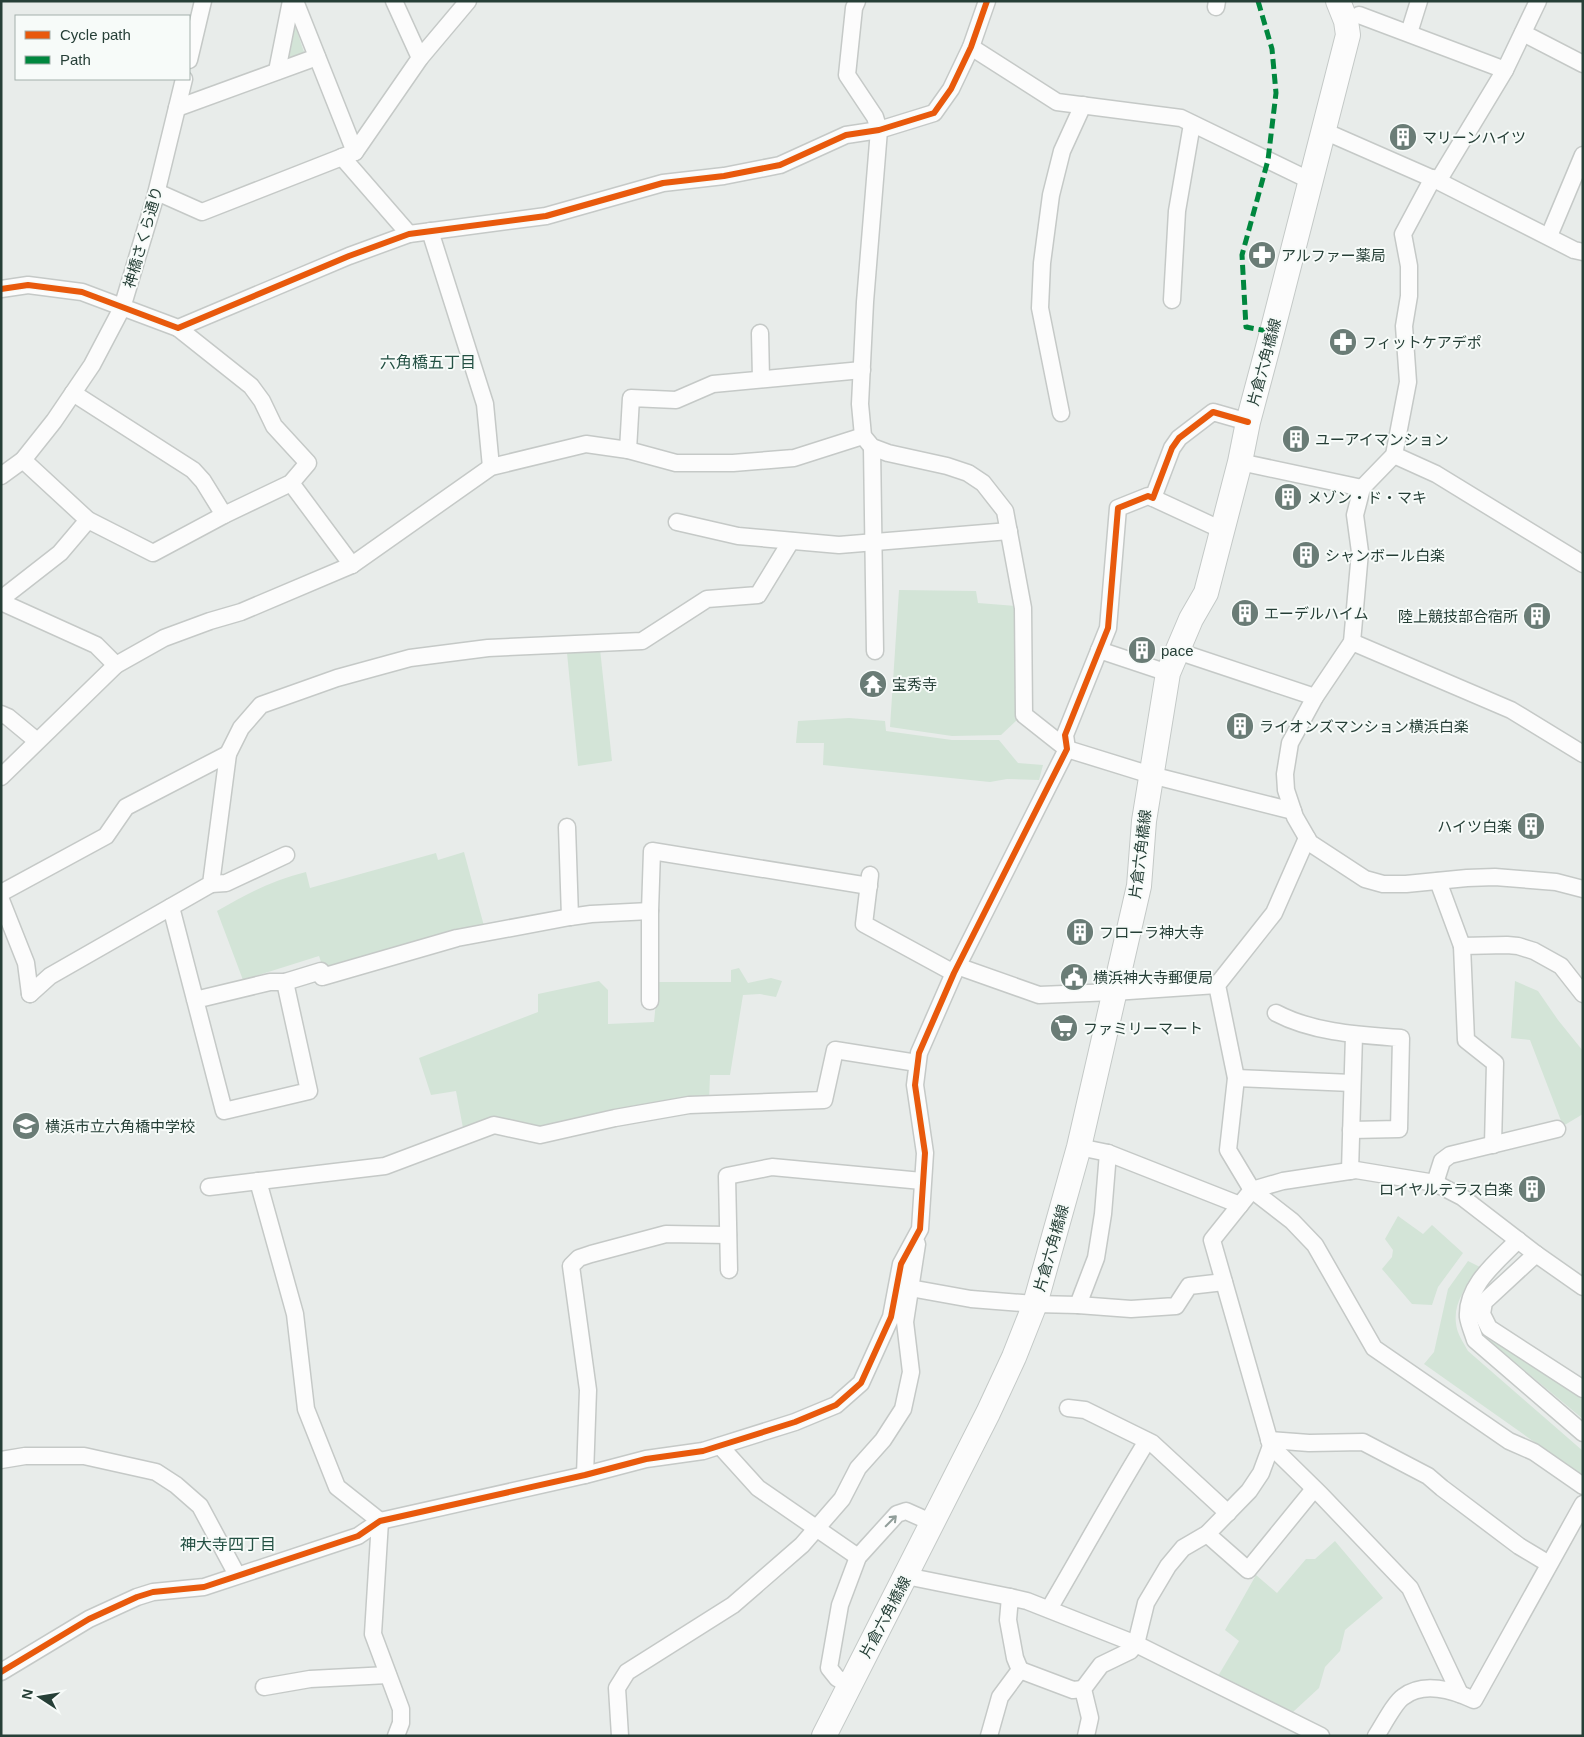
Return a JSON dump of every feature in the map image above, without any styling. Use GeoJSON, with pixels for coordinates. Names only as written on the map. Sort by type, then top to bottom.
{"type":"FeatureCollection","features":[{"type":"Feature","properties":{"kind":"street"},"geometry":{"type":"LineString","coordinates":[[190,56],[203,1]]}},
{"type":"Feature","properties":{"kind":"street"},"geometry":{"type":"LineString","coordinates":[[277,71],[291,1]]}},
{"type":"Feature","properties":{"kind":"street"},"geometry":{"type":"LineString","coordinates":[[295,1],[317,57],[348,154],[409,234]]}},
{"type":"Feature","properties":{"kind":"street"},"geometry":{"type":"LineString","coordinates":[[394,1],[420,58]]}},
{"type":"Feature","properties":{"kind":"street"},"geometry":{"type":"LineString","coordinates":[[157,192],[202,212],[348,154],[420,58],[468,1]]}},
{"type":"Feature","properties":{"kind":"street"},"geometry":{"type":"LineString","coordinates":[[857,1],[854,8],[847,75],[875,117],[879,130],[864,302],[860,404],[867,442],[874,542],[875,652]]}},
{"type":"Feature","properties":{"kind":"street"},"geometry":{"type":"LineString","coordinates":[[178,328],[349,256],[409,234],[546,216],[664,183],[724,176],[780,165],[846,135],[879,130],[934,113],[951,89],[972,47],[987,1]]}},
{"type":"Feature","properties":{"kind":"street"},"geometry":{"type":"LineString","coordinates":[[1409,33],[1419,1]]}},
{"type":"Feature","properties":{"kind":"street"},"geometry":{"type":"LineString","coordinates":[[1538,1],[1505,70],[1403,234],[1409,266],[1409,296],[1404,326],[1408,382],[1394,455],[1362,488],[1354,515],[1360,552],[1352,642],[1315,697],[1290,743],[1285,774],[1286,790],[1293,811],[1310,843],[1365,879],[1383,884],[1406,884],[1495,877],[1556,882],[1583,889]]}},
{"type":"Feature","properties":{"kind":"street"},"geometry":{"type":"LineString","coordinates":[[1351,10],[1505,70]]}},
{"type":"Feature","properties":{"kind":"street","name":"片倉六角橋線"},"geometry":{"type":"LineString","coordinates":[[824,1736],[933,1523],[1014,1357],[1035,1304],[1079,1147],[1138,886],[1144,821],[1168,673],[1191,618],[1206,593],[1348,35],[1351,10]]}},
{"type":"Feature","properties":{"kind":"street"},"geometry":{"type":"LineString","coordinates":[[1523,33],[1583,64]]}},
{"type":"Feature","properties":{"kind":"street"},"geometry":{"type":"LineString","coordinates":[[972,47],[1058,102],[1181,118],[1311,181]]}},
{"type":"Feature","properties":{"kind":"street"},"geometry":{"type":"LineString","coordinates":[[176,108],[317,57]]}},
{"type":"Feature","properties":{"kind":"street","name":"神橋さくら通り"},"geometry":{"type":"LineString","coordinates":[[1,476],[23,460],[73,393],[92,365],[122,308],[130,287],[157,192],[184,80]]}},
{"type":"Feature","properties":{"kind":"street"},"geometry":{"type":"LineString","coordinates":[[1060,413],[1040,308],[1042,263],[1051,195],[1062,151],[1083,105]]}},
{"type":"Feature","properties":{"kind":"street"},"geometry":{"type":"LineString","coordinates":[[1172,300],[1177,211],[1192,124]]}},
{"type":"Feature","properties":{"kind":"street"},"geometry":{"type":"LineString","coordinates":[[1324,131],[1435,180],[1574,250],[1583,252]]}},
{"type":"Feature","properties":{"kind":"street"},"geometry":{"type":"LineString","coordinates":[[1549,236],[1583,155]]}},
{"type":"Feature","properties":{"kind":"street"},"geometry":{"type":"LineString","coordinates":[[430,231],[484,404],[491,467]]}},
{"type":"Feature","properties":{"kind":"street"},"geometry":{"type":"LineString","coordinates":[[1,289],[28,285],[82,292],[178,328],[251,386],[262,401],[274,426],[308,463],[291,483],[224,515],[153,553],[88,520],[23,460]]}},
{"type":"Feature","properties":{"kind":"street"},"geometry":{"type":"LineString","coordinates":[[760,333],[761,379]]}},
{"type":"Feature","properties":{"kind":"street"},"geometry":{"type":"LineString","coordinates":[[628,450],[631,398],[676,400],[713,384],[862,370]]}},
{"type":"Feature","properties":{"kind":"street"},"geometry":{"type":"LineString","coordinates":[[73,393],[193,470],[203,481],[224,515]]}},
{"type":"Feature","properties":{"kind":"street"},"geometry":{"type":"LineString","coordinates":[[1154,498],[1172,448],[1179,438],[1213,412],[1248,422]]}},
{"type":"Feature","properties":{"kind":"street"},"geometry":{"type":"LineString","coordinates":[[1,777],[116,665],[164,638],[210,620],[241,612],[352,565],[491,467],[586,444],[628,450],[676,464],[733,463],[794,458],[867,442],[888,453],[947,466],[968,473],[983,483],[1005,511],[1023,608],[1024,715],[1067,748],[1151,775],[1293,811]]}},
{"type":"Feature","properties":{"kind":"street"},"geometry":{"type":"LineString","coordinates":[[1394,455],[1436,474],[1583,564]]}},
{"type":"Feature","properties":{"kind":"street"},"geometry":{"type":"LineString","coordinates":[[1240,462],[1362,488]]}},
{"type":"Feature","properties":{"kind":"street"},"geometry":{"type":"LineString","coordinates":[[291,483],[352,565]]}},
{"type":"Feature","properties":{"kind":"street"},"geometry":{"type":"LineString","coordinates":[[620,1736],[616,1688],[627,1672],[733,1605],[802,1545],[842,1499],[858,1468],[883,1440],[903,1409],[911,1372],[905,1322],[920,1229],[925,1153],[915,1085],[919,1053],[956,969],[1067,748],[1065,735],[1108,628],[1118,508],[1148,496],[1222,530]]}},
{"type":"Feature","properties":{"kind":"street"},"geometry":{"type":"LineString","coordinates":[[88,520],[60,553],[1,600],[96,645],[116,665]]}},
{"type":"Feature","properties":{"kind":"street"},"geometry":{"type":"LineString","coordinates":[[677,522],[738,536],[839,545],[1009,531]]}},
{"type":"Feature","properties":{"kind":"street"},"geometry":{"type":"LineString","coordinates":[[212,884],[228,754],[242,728],[261,705],[337,678],[401,660],[488,648],[642,641],[707,599],[758,595],[791,541]]}},
{"type":"Feature","properties":{"kind":"street"},"geometry":{"type":"LineString","coordinates":[[1352,642],[1511,710],[1583,754]]}},
{"type":"Feature","properties":{"kind":"street"},"geometry":{"type":"LineString","coordinates":[[1099,650],[1168,673]]}},
{"type":"Feature","properties":{"kind":"street"},"geometry":{"type":"LineString","coordinates":[[1177,651],[1315,697]]}},
{"type":"Feature","properties":{"kind":"street"},"geometry":{"type":"LineString","coordinates":[[1,714],[8,717],[37,742]]}},
{"type":"Feature","properties":{"kind":"street"},"geometry":{"type":"LineString","coordinates":[[1,894],[106,836],[126,807],[228,754]]}},
{"type":"Feature","properties":{"kind":"street"},"geometry":{"type":"LineString","coordinates":[[567,827],[570,917]]}},
{"type":"Feature","properties":{"kind":"street"},"geometry":{"type":"LineString","coordinates":[[650,1001],[652,852],[870,880],[864,924],[956,969],[1039,995],[1217,986],[1274,913],[1307,838]]}},
{"type":"Feature","properties":{"kind":"street"},"geometry":{"type":"LineString","coordinates":[[1,900],[26,963],[30,994],[50,976],[212,884],[226,883],[286,856]]}},
{"type":"Feature","properties":{"kind":"street"},"geometry":{"type":"LineString","coordinates":[[1438,881],[1462,946],[1466,1040],[1495,1062],[1493,1145]]}},
{"type":"Feature","properties":{"kind":"street"},"geometry":{"type":"LineString","coordinates":[[171,907],[224,1111],[309,1091],[285,982]]}},
{"type":"Feature","properties":{"kind":"street"},"geometry":{"type":"LineString","coordinates":[[195,1000],[270,982],[285,982],[320,971],[322,977],[457,938],[591,914],[650,911]]}},
{"type":"Feature","properties":{"kind":"street"},"geometry":{"type":"LineString","coordinates":[[1462,946],[1507,945],[1534,951],[1561,966],[1583,994]]}},
{"type":"Feature","properties":{"kind":"street"},"geometry":{"type":"LineString","coordinates":[[1217,986],[1236,1078],[1228,1150],[1252,1190],[1292,1221],[1315,1245],[1374,1348],[1509,1441],[1534,1452],[1583,1486]]}},
{"type":"Feature","properties":{"kind":"street"},"geometry":{"type":"LineString","coordinates":[[1276,1013],[1292,1021],[1354,1034],[1402,1038],[1399,1129],[1351,1130]]}},
{"type":"Feature","properties":{"kind":"street"},"geometry":{"type":"LineString","coordinates":[[1350,1171],[1354,1034]]}},
{"type":"Feature","properties":{"kind":"street"},"geometry":{"type":"LineString","coordinates":[[209,1187],[385,1166],[494,1125],[540,1135],[615,1118],[689,1105],[824,1100],[835,1050],[917,1063]]}},
{"type":"Feature","properties":{"kind":"street"},"geometry":{"type":"LineString","coordinates":[[1236,1078],[1352,1083]]}},
{"type":"Feature","properties":{"kind":"street"},"geometry":{"type":"LineString","coordinates":[[1435,1183],[1442,1161],[1450,1155],[1557,1129]]}},
{"type":"Feature","properties":{"kind":"street"},"geometry":{"type":"LineString","coordinates":[[1079,1147],[1108,1153],[1240,1205]]}},
{"type":"Feature","properties":{"kind":"street"},"geometry":{"type":"LineString","coordinates":[[1078,1304],[1096,1258],[1103,1214],[1108,1153]]}},
{"type":"Feature","properties":{"kind":"street"},"geometry":{"type":"LineString","coordinates":[[729,1270],[727,1176],[772,1167],[922,1181]]}},
{"type":"Feature","properties":{"kind":"street"},"geometry":{"type":"LineString","coordinates":[[1460,1694],[1410,1588],[1270,1443],[1212,1240],[1252,1190],[1283,1182],[1350,1171],[1435,1183],[1462,1197],[1583,1288]]}},
{"type":"Feature","properties":{"kind":"street"},"geometry":{"type":"LineString","coordinates":[[258,1181],[295,1314],[306,1409],[336,1487],[380,1521]]}},
{"type":"Feature","properties":{"kind":"street"},"geometry":{"type":"LineString","coordinates":[[1,1672],[89,1619],[153,1592],[204,1586],[358,1536],[380,1521],[586,1475],[646,1459],[703,1451],[795,1422],[836,1405],[861,1384],[891,1317],[901,1264],[920,1229]]}},
{"type":"Feature","properties":{"kind":"street"},"geometry":{"type":"LineString","coordinates":[[586,1475],[588,1390],[571,1266],[579,1258],[666,1234],[728,1235]]}},
{"type":"Feature","properties":{"kind":"street"},"geometry":{"type":"LineString","coordinates":[[1518,1240],[1479,1281],[1471,1298],[1468,1317],[1474,1340],[1583,1433]]}},
{"type":"Feature","properties":{"kind":"street"},"geometry":{"type":"LineString","coordinates":[[1536,1254],[1484,1302],[1482,1314],[1490,1328],[1583,1389]]}},
{"type":"Feature","properties":{"kind":"street"},"geometry":{"type":"LineString","coordinates":[[910,1288],[972,1299],[1035,1304],[1078,1304],[1131,1309],[1176,1306],[1189,1286],[1224,1282]]}},
{"type":"Feature","properties":{"kind":"street"},"geometry":{"type":"LineString","coordinates":[[1068,1408],[1085,1410],[1152,1443],[1228,1512]]}},
{"type":"Feature","properties":{"kind":"street"},"geometry":{"type":"LineString","coordinates":[[1049,1609],[1092,1536],[1107,1506],[1147,1441]]}},
{"type":"Feature","properties":{"kind":"street"},"geometry":{"type":"LineString","coordinates":[[1270,1443],[1363,1442],[1428,1476],[1519,1546],[1549,1564]]}},
{"type":"Feature","properties":{"kind":"street"},"geometry":{"type":"LineString","coordinates":[[1010,1597],[1008,1620],[1015,1658],[1020,1670],[1073,1690],[1083,1689],[1101,1665],[1130,1651],[1136,1644],[1146,1603],[1168,1566],[1183,1548],[1207,1534],[1249,1491],[1261,1472],[1270,1443]]}},
{"type":"Feature","properties":{"kind":"street"},"geometry":{"type":"LineString","coordinates":[[720,1446],[758,1488],[858,1557]]}},
{"type":"Feature","properties":{"kind":"street"},"geometry":{"type":"LineString","coordinates":[[1,1460],[25,1456],[84,1456],[156,1472],[176,1485],[200,1506],[236,1575]]}},
{"type":"Feature","properties":{"kind":"street"},"geometry":{"type":"LineString","coordinates":[[1207,1534],[1248,1570],[1314,1489]]}},
{"type":"Feature","properties":{"kind":"street"},"geometry":{"type":"LineString","coordinates":[[1376,1736],[1402,1697],[1416,1691],[1435,1688],[1460,1694],[1474,1700],[1583,1504]]}},
{"type":"Feature","properties":{"kind":"street"},"geometry":{"type":"LineString","coordinates":[[849,1685],[836,1678],[829,1668],[840,1604],[858,1557],[898,1514],[906,1511],[933,1523]]}},
{"type":"Feature","properties":{"kind":"street"},"geometry":{"type":"LineString","coordinates":[[380,1521],[373,1634],[401,1709],[401,1723],[396,1736]]}},
{"type":"Feature","properties":{"kind":"street"},"geometry":{"type":"LineString","coordinates":[[906,1576],[1028,1601],[1049,1609],[1136,1644],[1321,1736]]}},
{"type":"Feature","properties":{"kind":"street"},"geometry":{"type":"LineString","coordinates":[[989,1736],[1000,1697],[1020,1670]]}},
{"type":"Feature","properties":{"kind":"street"},"geometry":{"type":"LineString","coordinates":[[264,1687],[310,1678],[388,1675]]}},
{"type":"Feature","properties":{"kind":"street"},"geometry":{"type":"LineString","coordinates":[[1083,1689],[1090,1718],[1086,1736]]}},
{"type":"Feature","properties":{"kind":"green space"},"geometry":{"type":"Polygon","coordinates":[[[294,22],[305,55],[287,63],[294,22]]]}},
{"type":"Feature","properties":{"kind":"green space"},"geometry":{"type":"Polygon","coordinates":[[[899,590],[976,591],[978,603],[1016,606],[1018,719],[1001,735],[952,736],[890,727],[899,590]]]}},
{"type":"Feature","properties":{"kind":"green space"},"geometry":{"type":"Polygon","coordinates":[[[600,649],[612,761],[578,766],[567,653],[600,649]]]}},
{"type":"Feature","properties":{"kind":"green space"},"geometry":{"type":"Polygon","coordinates":[[[849,718],[885,721],[886,731],[952,740],[999,740],[1018,763],[1043,765],[1039,780],[1007,779],[990,782],[823,765],[824,743],[796,743],[798,721],[849,718]]]}},
{"type":"Feature","properties":{"kind":"green space"},"geometry":{"type":"Polygon","coordinates":[[[464,852],[484,926],[324,971],[319,956],[243,980],[217,911],[260,888],[306,872],[310,888],[436,853],[438,860],[464,852]]]}},
{"type":"Feature","properties":{"kind":"green space"},"geometry":{"type":"Polygon","coordinates":[[[739,968],[748,983],[771,978],[782,981],[776,997],[760,994],[743,995],[730,1075],[710,1075],[709,1101],[539,1131],[493,1120],[463,1128],[456,1091],[431,1095],[419,1058],[538,1012],[538,994],[599,981],[608,990],[608,1024],[654,1022],[658,982],[731,982],[731,970],[739,968]]]}},
{"type":"Feature","properties":{"kind":"green space"},"geometry":{"type":"Polygon","coordinates":[[[1515,981],[1538,991],[1583,1051],[1583,1114],[1563,1126],[1530,1040],[1511,1038],[1515,981]]]}},
{"type":"Feature","properties":{"kind":"green space"},"geometry":{"type":"Polygon","coordinates":[[[1398,1216],[1423,1234],[1432,1225],[1463,1253],[1438,1287],[1432,1305],[1412,1304],[1382,1269],[1392,1257],[1393,1250],[1385,1239],[1398,1216]]]}},
{"type":"Feature","properties":{"kind":"green space"},"geometry":{"type":"Polygon","coordinates":[[[1468,1261],[1480,1267],[1461,1296],[1456,1312],[1457,1329],[1462,1340],[1468,1351],[1583,1451],[1583,1470],[1581,1475],[1424,1364],[1434,1352],[1448,1289],[1468,1261]]]}},
{"type":"Feature","properties":{"kind":"green space"},"geometry":{"type":"Polygon","coordinates":[[[1486,1333],[1583,1400],[1583,1419],[1483,1336],[1486,1333]]]}},
{"type":"Feature","properties":{"kind":"green space"},"geometry":{"type":"Polygon","coordinates":[[[1335,1541],[1383,1598],[1345,1630],[1340,1651],[1325,1667],[1319,1688],[1293,1712],[1218,1676],[1239,1641],[1225,1630],[1256,1575],[1277,1593],[1306,1559],[1315,1559],[1335,1541]]]}},
{"type":"Feature","properties":{"kind":"marked path"},"geometry":{"type":"LineString","coordinates":[[1258,1],[1272,49],[1276,93],[1268,160],[1242,255],[1246,327],[1272,332]]}},
{"type":"Feature","properties":{"kind":"cycle path"},"geometry":{"type":"LineString","coordinates":[[1,289],[28,285],[82,292],[178,328],[349,256],[409,234],[546,216],[663,183],[724,176],[780,165],[846,135],[879,130],[934,113],[951,89],[971,47],[987,1]]}},
{"type":"Feature","properties":{"kind":"cycle path"},"geometry":{"type":"LineString","coordinates":[[1,1672],[89,1619],[137,1597],[153,1592],[204,1587],[358,1536],[380,1521],[585,1475],[646,1459],[703,1451],[795,1422],[836,1405],[861,1383],[891,1317],[901,1264],[920,1229],[925,1153],[915,1085],[919,1053],[954,973],[1067,749],[1065,735],[1108,628],[1118,508],[1148,496],[1153,498],[1172,448],[1179,438],[1213,412],[1248,422]]}},
{"type":"Feature","properties":{"kind":"place","name":"マリーンハイツ"},"geometry":{"type":"Point","coordinates":[1403,137]}},
{"type":"Feature","properties":{"kind":"place","name":"アルファー薬局"},"geometry":{"type":"Point","coordinates":[1262,255]}},
{"type":"Feature","properties":{"kind":"place","name":"フィットケアデポ"},"geometry":{"type":"Point","coordinates":[1343,342]}},
{"type":"Feature","properties":{"kind":"place","name":"ユーアイマンション"},"geometry":{"type":"Point","coordinates":[1296,439]}},
{"type":"Feature","properties":{"kind":"place","name":"メゾン・ド・マキ"},"geometry":{"type":"Point","coordinates":[1288,497]}},
{"type":"Feature","properties":{"kind":"place","name":"シャンボール白楽"},"geometry":{"type":"Point","coordinates":[1306,555]}},
{"type":"Feature","properties":{"kind":"place","name":"エーデルハイム"},"geometry":{"type":"Point","coordinates":[1245,613]}},
{"type":"Feature","properties":{"kind":"place","name":"陸上競技部合宿所"},"geometry":{"type":"Point","coordinates":[1537,616]}},
{"type":"Feature","properties":{"kind":"place","name":"pace"},"geometry":{"type":"Point","coordinates":[1142,650]}},
{"type":"Feature","properties":{"kind":"place","name":"宝秀寺"},"geometry":{"type":"Point","coordinates":[873,684]}},
{"type":"Feature","properties":{"kind":"place","name":"ライオンズマンション横浜白楽"},"geometry":{"type":"Point","coordinates":[1240,726]}},
{"type":"Feature","properties":{"kind":"place","name":"ハイツ白楽"},"geometry":{"type":"Point","coordinates":[1531,826]}},
{"type":"Feature","properties":{"kind":"place","name":"フローラ神大寺"},"geometry":{"type":"Point","coordinates":[1080,932]}},
{"type":"Feature","properties":{"kind":"place","name":"横浜神大寺郵便局"},"geometry":{"type":"Point","coordinates":[1074,977]}},
{"type":"Feature","properties":{"kind":"place","name":"ファミリーマート"},"geometry":{"type":"Point","coordinates":[1064,1028]}},
{"type":"Feature","properties":{"kind":"place","name":"横浜市立六角橋中学校"},"geometry":{"type":"Point","coordinates":[26,1126]}},
{"type":"Feature","properties":{"kind":"place","name":"ロイヤルテラス白楽"},"geometry":{"type":"Point","coordinates":[1532,1189]}},
{"type":"Feature","properties":{"kind":"district","name":"六角橋五丁目"},"geometry":{"type":"Point","coordinates":[428,362]}},
{"type":"Feature","properties":{"kind":"district","name":"神大寺四丁目"},"geometry":{"type":"Point","coordinates":[228,1544]}}]}
